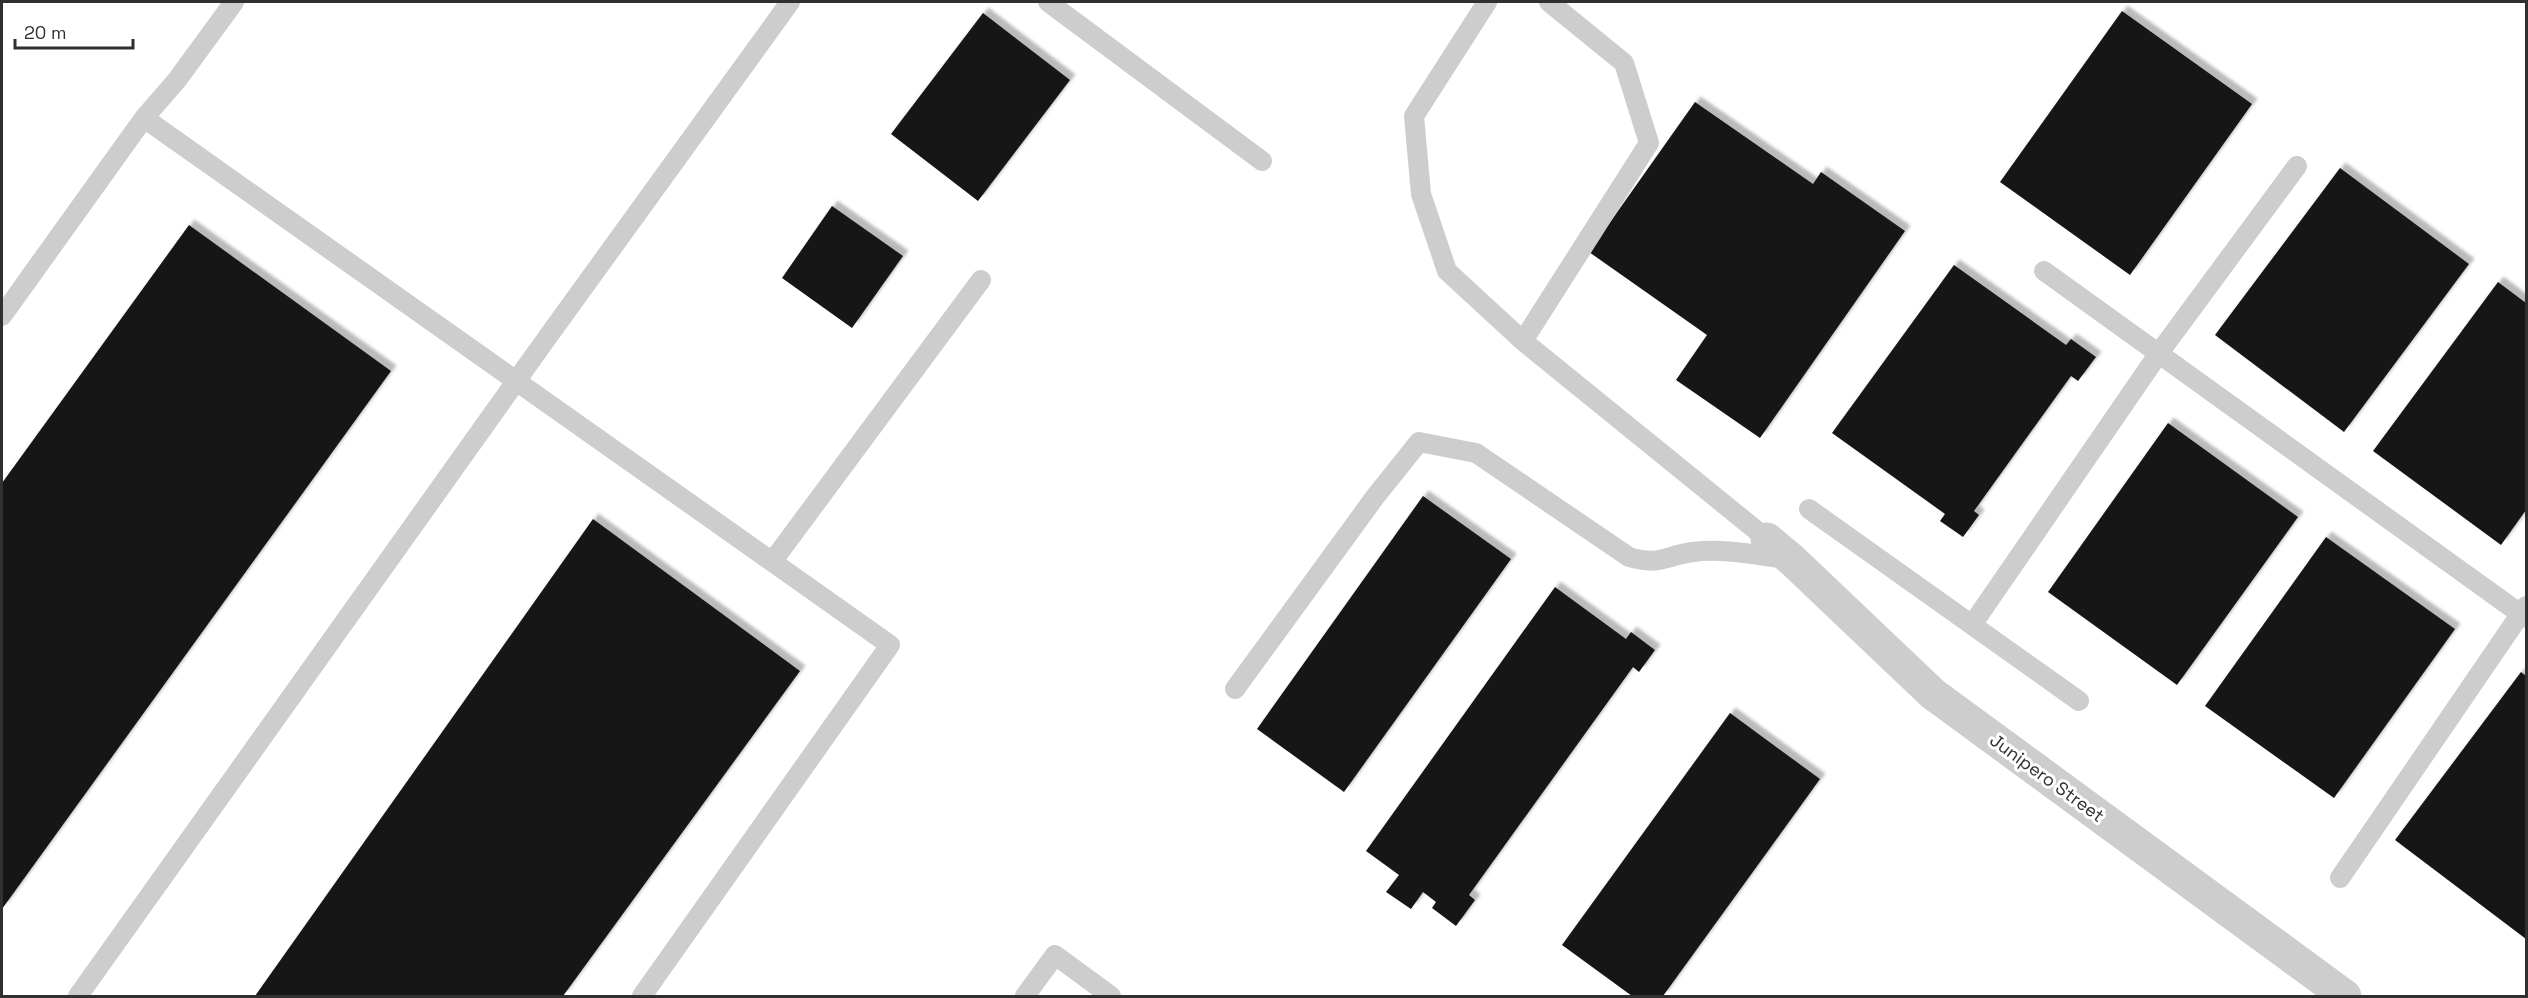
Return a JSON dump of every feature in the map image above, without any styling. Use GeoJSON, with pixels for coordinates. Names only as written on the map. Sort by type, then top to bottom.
{"type":"FeatureCollection","features":[{"type":"Feature","properties":{"kind":"street","name":"Junipero Street"},"geometry":{"type":"LineString","coordinates":[[1767,539],[1934,694],[2344,996]]}},
{"type":"Feature","properties":{"kind":"lane"},"geometry":{"type":"LineString","coordinates":[[2,316],[144,118],[177,80],[234,2]]}},
{"type":"Feature","properties":{"kind":"lane"},"geometry":{"type":"LineString","coordinates":[[78,996],[516,381],[790,2]]}},
{"type":"Feature","properties":{"kind":"lane"},"geometry":{"type":"LineString","coordinates":[[1048,2],[1262,161]]}},
{"type":"Feature","properties":{"kind":"lane"},"geometry":{"type":"LineString","coordinates":[[1487,2],[1414,116],[1420,194],[1447,270],[1523,341],[1767,539]]}},
{"type":"Feature","properties":{"kind":"lane"},"geometry":{"type":"LineString","coordinates":[[1523,341],[1649,143],[1624,63],[1549,2]]}},
{"type":"Feature","properties":{"kind":"lane"},"geometry":{"type":"LineString","coordinates":[[144,118],[890,645],[642,996]]}},
{"type":"Feature","properties":{"kind":"lane"},"geometry":{"type":"LineString","coordinates":[[1972,625],[2159,353],[2297,166]]}},
{"type":"Feature","properties":{"kind":"lane"},"geometry":{"type":"LineString","coordinates":[[2044,271],[2525,613],[2340,878]]}},
{"type":"Feature","properties":{"kind":"lane"},"geometry":{"type":"LineString","coordinates":[[772,562],[981,280]]}},
{"type":"Feature","properties":{"kind":"lane"},"geometry":{"type":"LineString","coordinates":[[1235,689],[1374,497],[1419,442],[1476,453],[1629,557],[1649,563],[1692,552],[1724,551],[1792,560]]}},
{"type":"Feature","properties":{"kind":"lane"},"geometry":{"type":"LineString","coordinates":[[1809,509],[2079,701]]}},
{"type":"Feature","properties":{"kind":"lane"},"geometry":{"type":"LineString","coordinates":[[1025,996],[1055,955],[1111,996]]}},
{"type":"Feature","properties":{"kind":"building"},"geometry":{"type":"Polygon","coordinates":[[[2122,11],[2252,104],[2130,275],[2000,182],[2122,11]]]}},
{"type":"Feature","properties":{"kind":"building"},"geometry":{"type":"Polygon","coordinates":[[[983,13],[1070,80],[978,201],[891,134],[983,13]]]}},
{"type":"Feature","properties":{"kind":"building"},"geometry":{"type":"Polygon","coordinates":[[[1695,102],[1813,184],[1821,172],[1905,231],[1760,438],[1676,380],[1707,335],[1589,252],[1695,102]]]}},
{"type":"Feature","properties":{"kind":"building"},"geometry":{"type":"Polygon","coordinates":[[[2340,168],[2469,264],[2344,432],[2215,335],[2340,168]]]}},
{"type":"Feature","properties":{"kind":"building"},"geometry":{"type":"Polygon","coordinates":[[[832,206],[903,256],[852,328],[782,278],[832,206]]]}},
{"type":"Feature","properties":{"kind":"building"},"geometry":{"type":"Polygon","coordinates":[[[189,225],[391,371],[2,909],[2,483],[189,225]]]}},
{"type":"Feature","properties":{"kind":"building"},"geometry":{"type":"Polygon","coordinates":[[[1954,265],[2066,345],[2071,339],[2096,357],[2078,381],[2071,376],[1974,511],[1979,515],[1963,537],[1940,521],[1945,514],[1832,433],[1954,265]]]}},
{"type":"Feature","properties":{"kind":"building"},"geometry":{"type":"Polygon","coordinates":[[[2498,282],[2526,303],[2526,510],[2501,545],[2373,451],[2498,282]]]}},
{"type":"Feature","properties":{"kind":"building"},"geometry":{"type":"Polygon","coordinates":[[[2168,423],[2298,517],[2177,685],[2048,592],[2168,423]]]}},
{"type":"Feature","properties":{"kind":"building"},"geometry":{"type":"Polygon","coordinates":[[[1423,496],[1511,559],[1344,792],[1257,729],[1423,496]]]}},
{"type":"Feature","properties":{"kind":"building"},"geometry":{"type":"Polygon","coordinates":[[[593,519],[800,671],[563,996],[255,996],[593,519]]]}},
{"type":"Feature","properties":{"kind":"building"},"geometry":{"type":"Polygon","coordinates":[[[2326,537],[2455,629],[2334,798],[2205,706],[2326,537]]]}},
{"type":"Feature","properties":{"kind":"building"},"geometry":{"type":"Polygon","coordinates":[[[1555,587],[1626,639],[1631,632],[1655,650],[1639,672],[1633,667],[1469,895],[1475,900],[1456,926],[1432,908],[1436,902],[1423,892],[1411,909],[1386,892],[1399,875],[1366,851],[1555,587]]]}},
{"type":"Feature","properties":{"kind":"building"},"geometry":{"type":"Polygon","coordinates":[[[2521,672],[2526,676],[2526,939],[2395,840],[2521,672]]]}},
{"type":"Feature","properties":{"kind":"building"},"geometry":{"type":"Polygon","coordinates":[[[1730,713],[1820,779],[1663,996],[1632,996],[1562,945],[1730,713]]]}}]}
